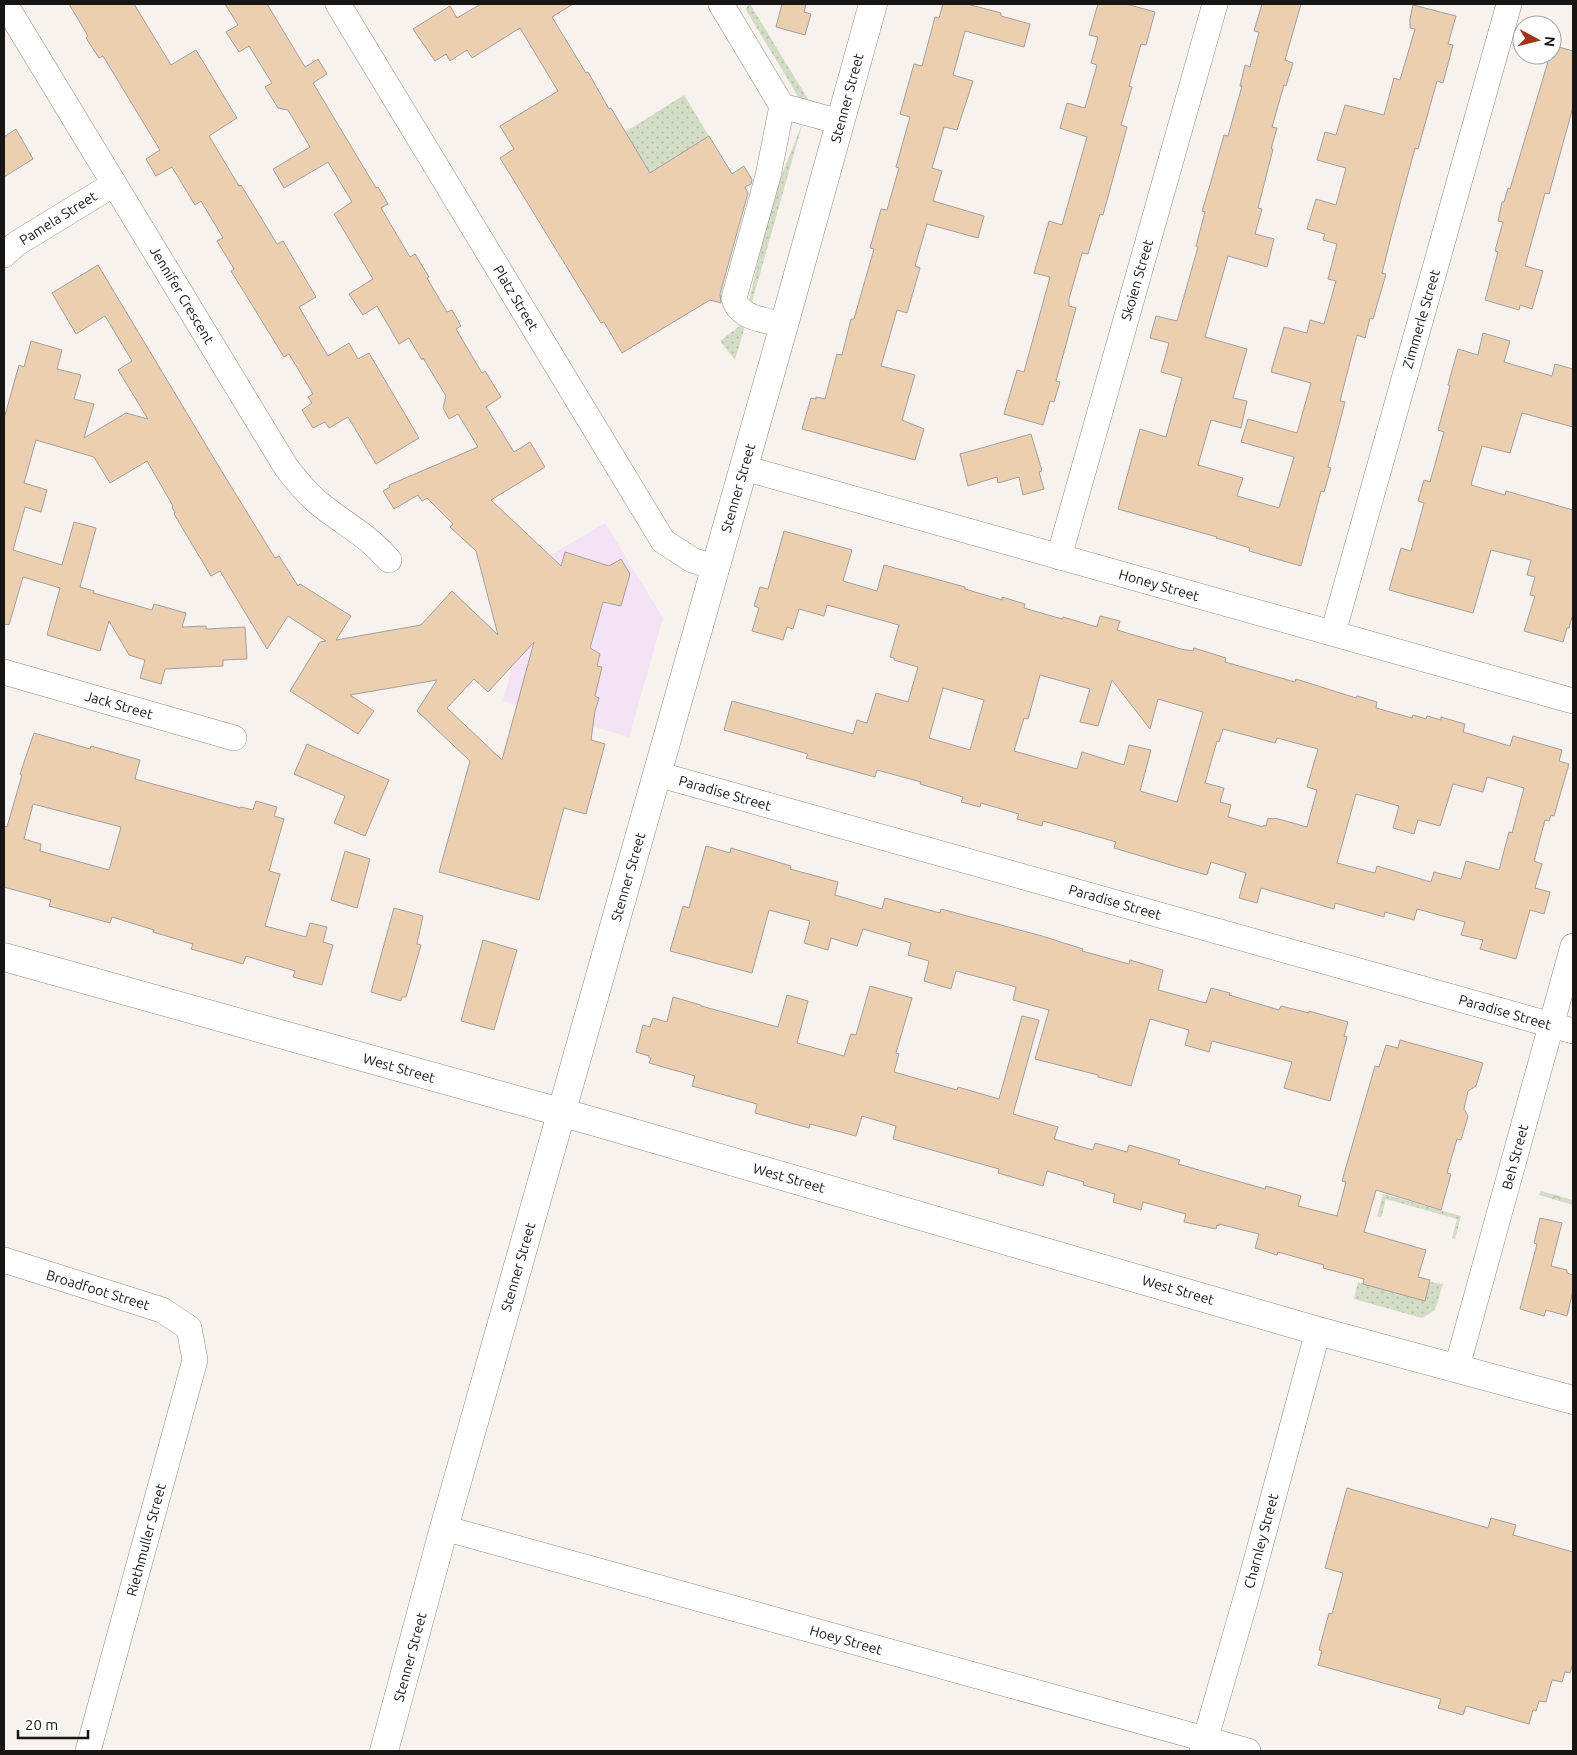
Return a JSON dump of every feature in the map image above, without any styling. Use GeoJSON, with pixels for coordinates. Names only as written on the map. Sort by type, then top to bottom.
{"type":"FeatureCollection","features":[{"type":"Feature","properties":{"kind":"main road","name":"Stenner Street"},"geometry":{"type":"LineString","coordinates":[[384,1751],[444,1528],[716,568],[873,4]]}},
{"type":"Feature","properties":{"kind":"main road","name":"West Street"},"geometry":{"type":"LineString","coordinates":[[4,957],[1318,1331],[1573,1400]]}},
{"type":"Feature","properties":{"kind":"street","name":"Jennifer Crescent"},"geometry":{"type":"LineString","coordinates":[[5,4],[286,468],[309,494],[325,508],[366,536],[389,560]]}},
{"type":"Feature","properties":{"kind":"street","name":"Platz Street"},"geometry":{"type":"LineString","coordinates":[[338,4],[663,541],[692,560],[716,568]]}},
{"type":"Feature","properties":{"kind":"street"},"geometry":{"type":"LineString","coordinates":[[721,4],[782,106],[768,176],[734,298],[743,313],[784,325]]}},
{"type":"Feature","properties":{"kind":"street","name":"Skoien Street"},"geometry":{"type":"LineString","coordinates":[[1059,557],[1215,4]]}},
{"type":"Feature","properties":{"kind":"street","name":"Zimmerle Street"},"geometry":{"type":"LineString","coordinates":[[1332,634],[1509,4]]}},
{"type":"Feature","properties":{"kind":"street"},"geometry":{"type":"LineString","coordinates":[[782,106],[840,122]]}},
{"type":"Feature","properties":{"kind":"street","name":"Pamela Street"},"geometry":{"type":"LineString","coordinates":[[4,255],[16,244],[114,184]]}},
{"type":"Feature","properties":{"kind":"street","name":"Honey Street"},"geometry":{"type":"LineString","coordinates":[[744,468],[1573,701]]}},
{"type":"Feature","properties":{"kind":"street","name":"Jack Street"},"geometry":{"type":"LineString","coordinates":[[4,672],[234,738]]}},
{"type":"Feature","properties":{"kind":"street","name":"Paradise Street"},"geometry":{"type":"LineString","coordinates":[[657,774],[1562,1028]]}},
{"type":"Feature","properties":{"kind":"street","name":"Beh Street"},"geometry":{"type":"LineString","coordinates":[[1457,1368],[1562,1028],[1573,946]]}},
{"type":"Feature","properties":{"kind":"street","name":"Broadfoot Street"},"geometry":{"type":"LineString","coordinates":[[4,1260],[162,1310],[189,1328]]}},
{"type":"Feature","properties":{"kind":"street","name":"Riethmuller Street"},"geometry":{"type":"LineString","coordinates":[[88,1751],[195,1360],[189,1328]]}},
{"type":"Feature","properties":{"kind":"street","name":"Charnley Street"},"geometry":{"type":"LineString","coordinates":[[1203,1745],[1248,1591],[1318,1331]]}},
{"type":"Feature","properties":{"kind":"street","name":"Hoey Street"},"geometry":{"type":"LineString","coordinates":[[444,1528],[1203,1745],[1248,1751]]}},
{"type":"Feature","properties":{"kind":"shaded area"},"geometry":{"type":"Polygon","coordinates":[[[605,523],[663,618],[629,737],[503,701],[542,560],[605,523]]]}},
{"type":"Feature","properties":{"kind":"green space"},"geometry":{"type":"Polygon","coordinates":[[[748,4],[750,4],[809,101],[799,98],[746,10],[748,4]]]}},
{"type":"Feature","properties":{"kind":"green space"},"geometry":{"type":"Polygon","coordinates":[[[684,95],[709,136],[650,173],[625,132],[684,95]]]}},
{"type":"Feature","properties":{"kind":"green space"},"geometry":{"type":"Polygon","coordinates":[[[803,122],[752,302],[749,301],[776,189],[803,122]]]}},
{"type":"Feature","properties":{"kind":"green space"},"geometry":{"type":"Polygon","coordinates":[[[741,325],[745,326],[735,360],[720,341],[741,325]]]}},
{"type":"Feature","properties":{"kind":"green space"},"geometry":{"type":"Polygon","coordinates":[[[1541,1191],[1573,1200],[1573,1205],[1539,1195],[1541,1191]]]}},
{"type":"Feature","properties":{"kind":"green space"},"geometry":{"type":"Polygon","coordinates":[[[1383,1194],[1461,1216],[1455,1239],[1452,1238],[1457,1219],[1386,1199],[1381,1218],[1377,1216],[1383,1194]]]}},
{"type":"Feature","properties":{"kind":"green space"},"geometry":{"type":"Polygon","coordinates":[[[1358,1282],[1424,1301],[1430,1282],[1443,1284],[1435,1310],[1422,1318],[1354,1299],[1358,1282]]]}},
{"type":"Feature","properties":{"kind":"building"},"geometry":{"type":"Polygon","coordinates":[[[69,4],[134,4],[171,65],[196,50],[237,118],[209,136],[277,244],[283,241],[316,297],[299,307],[328,356],[349,343],[358,359],[369,353],[419,438],[376,464],[348,417],[329,428],[325,422],[313,428],[302,410],[312,403],[308,397],[313,394],[289,354],[284,357],[231,271],[234,269],[217,241],[223,238],[201,201],[195,205],[172,167],[156,176],[146,159],[160,150],[103,56],[99,58],[86,38],[88,36],[69,4]]]}},
{"type":"Feature","properties":{"kind":"building"},"geometry":{"type":"Polygon","coordinates":[[[225,4],[267,4],[305,67],[318,59],[327,74],[313,83],[376,188],[378,187],[388,204],[381,208],[410,257],[415,254],[447,312],[452,310],[461,326],[456,329],[482,373],[485,371],[501,397],[486,407],[514,452],[530,442],[545,467],[491,500],[561,566],[565,552],[609,566],[621,559],[630,574],[621,606],[603,602],[590,648],[600,654],[597,666],[602,667],[595,696],[599,698],[591,740],[605,744],[586,814],[564,808],[539,900],[439,872],[470,761],[417,711],[437,680],[350,695],[374,711],[358,734],[290,691],[320,642],[326,641],[288,616],[267,649],[220,571],[211,576],[174,514],[173,506],[147,461],[110,483],[94,457],[36,440],[24,483],[47,490],[41,512],[25,507],[13,550],[62,565],[74,522],[96,528],[80,587],[94,591],[93,593],[152,610],[154,604],[186,613],[182,627],[206,626],[206,629],[245,627],[247,659],[223,660],[223,666],[165,669],[161,684],[140,678],[145,660],[129,655],[109,621],[100,651],[47,635],[60,588],[23,577],[9,625],[4,624],[4,419],[19,365],[24,367],[31,341],[62,350],[57,369],[81,375],[74,399],[94,404],[84,438],[126,413],[148,419],[118,370],[132,361],[105,316],[76,334],[52,293],[98,265],[275,558],[279,556],[298,586],[300,584],[351,616],[336,640],[421,625],[452,591],[498,635],[476,551],[450,527],[453,524],[427,498],[422,501],[418,495],[394,509],[383,491],[390,487],[389,485],[478,447],[458,414],[449,419],[443,408],[446,396],[409,338],[399,344],[377,306],[363,315],[349,294],[373,279],[334,214],[352,202],[328,162],[284,188],[273,169],[310,147],[288,110],[278,108],[265,87],[272,83],[249,46],[239,52],[226,32],[238,25],[225,4]],[[534,642],[488,692],[474,679],[447,708],[502,760],[534,642]]]}},
{"type":"Feature","properties":{"kind":"building"},"geometry":{"type":"Polygon","coordinates":[[[481,4],[573,4],[552,17],[586,73],[588,72],[609,109],[611,108],[650,173],[709,136],[732,174],[744,166],[752,180],[751,184],[745,187],[748,193],[720,294],[721,303],[710,300],[622,353],[604,322],[601,323],[500,158],[514,149],[500,126],[558,91],[520,28],[472,58],[467,50],[450,61],[446,54],[435,61],[413,29],[450,6],[457,18],[481,4]]]}},
{"type":"Feature","properties":{"kind":"building"},"geometry":{"type":"Polygon","coordinates":[[[782,4],[806,4],[804,12],[811,14],[805,35],[776,27],[782,4]]]}},
{"type":"Feature","properties":{"kind":"building"},"geometry":{"type":"Polygon","coordinates":[[[943,4],[967,4],[1001,13],[1001,16],[1030,24],[1024,47],[965,31],[953,75],[973,81],[957,130],[944,127],[932,168],[942,171],[933,201],[984,216],[978,238],[927,224],[915,266],[920,268],[907,313],[897,310],[881,366],[915,375],[902,420],[924,429],[915,460],[802,429],[811,398],[825,399],[837,354],[842,355],[851,319],[854,319],[874,249],[870,248],[881,209],[887,210],[899,168],[896,167],[910,117],[900,114],[914,64],[922,66],[935,17],[939,18],[943,4]]]}},
{"type":"Feature","properties":{"kind":"building"},"geometry":{"type":"Polygon","coordinates":[[[1098,4],[1126,4],[1155,12],[1146,45],[1141,44],[1129,86],[1132,87],[1121,125],[1127,127],[1103,215],[1100,214],[1088,254],[1082,253],[1069,299],[1069,306],[1076,308],[1056,381],[1060,382],[1054,402],[1050,401],[1043,425],[1004,414],[1017,370],[1024,372],[1050,277],[1034,273],[1049,221],[1062,225],[1087,137],[1060,128],[1067,103],[1085,108],[1097,65],[1091,63],[1098,37],[1089,35],[1098,4]]]}},
{"type":"Feature","properties":{"kind":"building"},"geometry":{"type":"Polygon","coordinates":[[[1262,4],[1301,4],[1285,60],[1293,63],[1286,86],[1284,85],[1272,127],[1277,128],[1258,208],[1262,209],[1255,234],[1274,239],[1267,267],[1228,256],[1205,337],[1247,349],[1233,398],[1247,401],[1241,428],[1211,420],[1198,465],[1243,478],[1237,496],[1279,508],[1294,457],[1241,442],[1248,419],[1297,433],[1311,383],[1271,372],[1284,327],[1307,333],[1310,320],[1324,324],[1336,281],[1328,279],[1337,244],[1323,240],[1325,234],[1307,229],[1316,199],[1336,205],[1346,168],[1317,160],[1325,132],[1336,135],[1345,105],[1384,115],[1394,78],[1400,80],[1415,29],[1410,28],[1413,5],[1456,16],[1448,44],[1453,45],[1443,83],[1437,81],[1418,149],[1415,148],[1382,273],[1386,274],[1373,319],[1370,318],[1365,338],[1357,335],[1340,401],[1345,402],[1328,467],[1331,468],[1324,492],[1321,491],[1301,566],[1249,551],[1250,548],[1217,537],[1118,509],[1140,429],[1166,437],[1182,378],[1161,372],[1169,343],[1150,338],[1156,316],[1177,321],[1198,247],[1196,246],[1205,212],[1202,211],[1224,135],[1228,136],[1242,86],[1240,86],[1245,65],[1250,67],[1259,32],[1254,31],[1262,4]]]}},
{"type":"Feature","properties":{"kind":"building"},"geometry":{"type":"Polygon","coordinates":[[[1562,48],[1573,51],[1573,107],[1549,194],[1545,193],[1525,266],[1543,271],[1532,309],[1520,305],[1519,310],[1485,300],[1498,252],[1495,251],[1503,222],[1498,221],[1502,202],[1504,202],[1508,188],[1510,189],[1547,65],[1562,65],[1562,48]]]}},
{"type":"Feature","properties":{"kind":"building"},"geometry":{"type":"Polygon","coordinates":[[[16,129],[33,159],[4,177],[4,137],[16,129]]]}},
{"type":"Feature","properties":{"kind":"building"},"geometry":{"type":"Polygon","coordinates":[[[1483,333],[1510,341],[1504,362],[1552,376],[1555,364],[1573,369],[1573,427],[1522,413],[1510,453],[1482,446],[1471,485],[1505,495],[1506,491],[1573,510],[1573,613],[1563,642],[1524,631],[1535,596],[1530,595],[1535,577],[1527,575],[1531,560],[1491,550],[1473,613],[1389,590],[1401,548],[1411,551],[1424,503],[1418,501],[1424,480],[1430,482],[1444,432],[1438,430],[1458,349],[1478,355],[1483,333]]]}},
{"type":"Feature","properties":{"kind":"building"},"geometry":{"type":"Polygon","coordinates":[[[1031,434],[1042,471],[1039,472],[1044,489],[1023,495],[1019,477],[998,483],[997,477],[968,486],[960,454],[1031,434]]]}},
{"type":"Feature","properties":{"kind":"building"},"geometry":{"type":"Polygon","coordinates":[[[784,531],[852,550],[843,581],[877,591],[884,565],[965,587],[965,589],[1002,600],[1002,597],[1025,604],[1024,608],[1062,619],[1063,617],[1097,627],[1100,616],[1120,621],[1117,630],[1181,649],[1193,651],[1194,648],[1226,658],[1225,662],[1295,682],[1296,679],[1356,698],[1357,696],[1377,702],[1376,708],[1412,718],[1413,715],[1426,719],[1427,716],[1441,720],[1441,717],[1465,724],[1463,732],[1510,746],[1513,736],[1562,750],[1559,761],[1569,764],[1554,816],[1551,815],[1549,821],[1545,820],[1534,861],[1542,864],[1535,888],[1550,892],[1544,914],[1530,910],[1516,959],[1480,949],[1483,940],[1461,935],[1465,922],[1417,909],[1414,920],[1385,912],[1384,917],[1335,903],[1334,909],[1261,888],[1257,903],[1239,898],[1246,873],[1211,862],[1207,875],[1181,868],[1114,848],[1116,842],[1043,821],[1042,826],[1017,819],[1019,814],[981,803],[980,807],[961,802],[963,797],[920,784],[921,782],[877,770],[875,777],[806,758],[808,754],[724,730],[732,701],[853,734],[857,720],[867,723],[876,693],[908,702],[918,667],[890,657],[899,625],[827,605],[824,616],[799,609],[793,629],[787,627],[783,640],[752,631],[759,608],[754,606],[760,587],[768,589],[784,531]],[[1040,675],[1028,719],[1024,718],[1014,751],[1077,769],[1082,752],[1124,765],[1129,745],[1151,750],[1140,791],[1177,802],[1203,712],[1158,699],[1150,729],[1112,680],[1098,726],[1080,722],[1090,689],[1040,675]],[[943,688],[929,738],[970,750],[984,700],[943,688]],[[1223,729],[1219,742],[1217,741],[1205,783],[1224,788],[1220,802],[1231,805],[1228,817],[1263,827],[1264,825],[1266,826],[1268,818],[1275,818],[1307,827],[1317,790],[1307,787],[1318,749],[1277,738],[1275,743],[1223,729]],[[1487,777],[1483,792],[1453,784],[1440,826],[1418,820],[1414,834],[1393,828],[1399,806],[1356,794],[1337,863],[1375,873],[1377,866],[1431,882],[1434,872],[1461,879],[1466,861],[1499,870],[1509,832],[1512,833],[1524,788],[1487,777]]]}},
{"type":"Feature","properties":{"kind":"building"},"geometry":{"type":"Polygon","coordinates":[[[34,733],[90,749],[91,746],[140,760],[135,779],[240,808],[253,810],[256,801],[277,807],[274,816],[284,819],[269,871],[280,874],[265,926],[306,937],[310,923],[327,927],[323,942],[333,945],[322,985],[293,977],[295,971],[246,956],[243,964],[191,949],[193,944],[153,932],[154,930],[112,917],[110,923],[49,906],[51,900],[4,887],[4,826],[7,827],[22,775],[20,774],[34,733]],[[33,804],[24,839],[41,844],[40,851],[109,870],[121,827],[33,804]]]}},
{"type":"Feature","properties":{"kind":"building"},"geometry":{"type":"Polygon","coordinates":[[[307,744],[389,780],[365,836],[334,823],[345,796],[294,774],[307,744]]]}},
{"type":"Feature","properties":{"kind":"building"},"geometry":{"type":"Polygon","coordinates":[[[706,846],[730,853],[731,848],[791,866],[790,869],[838,882],[835,895],[882,909],[885,898],[940,913],[941,909],[1042,936],[1083,949],[1082,951],[1129,964],[1130,960],[1163,970],[1158,990],[1206,1003],[1211,988],[1279,1010],[1281,1006],[1309,1013],[1309,1011],[1348,1022],[1344,1036],[1347,1037],[1330,1101],[1284,1088],[1292,1062],[1212,1041],[1209,1052],[1185,1045],[1189,1030],[1150,1019],[1131,1086],[1098,1077],[1098,1075],[1035,1059],[1049,1010],[1013,1000],[1016,987],[956,971],[951,989],[924,981],[929,961],[908,955],[911,943],[863,929],[857,946],[831,938],[828,950],[804,943],[810,921],[769,910],[752,973],[670,951],[683,906],[689,908],[706,846]]]}},
{"type":"Feature","properties":{"kind":"building"},"geometry":{"type":"Polygon","coordinates":[[[345,851],[370,859],[357,908],[331,900],[345,851]]]}},
{"type":"Feature","properties":{"kind":"building"},"geometry":{"type":"Polygon","coordinates":[[[394,908],[423,916],[417,944],[421,945],[406,997],[402,997],[401,1001],[371,992],[394,908]]]}},
{"type":"Feature","properties":{"kind":"building"},"geometry":{"type":"Polygon","coordinates":[[[483,940],[517,950],[494,1030],[461,1021],[483,940]]]}},
{"type":"Feature","properties":{"kind":"building"},"geometry":{"type":"Polygon","coordinates":[[[870,986],[912,998],[896,1053],[899,1054],[894,1072],[957,1090],[958,1087],[999,1099],[1022,1016],[1039,1020],[1013,1114],[1058,1127],[1054,1139],[1093,1150],[1095,1143],[1127,1152],[1129,1145],[1180,1160],[1178,1164],[1265,1189],[1266,1186],[1301,1196],[1298,1206],[1337,1216],[1346,1182],[1342,1181],[1375,1066],[1379,1067],[1386,1045],[1398,1048],[1400,1040],[1483,1063],[1476,1086],[1468,1091],[1464,1109],[1468,1116],[1461,1140],[1457,1139],[1447,1173],[1451,1174],[1441,1210],[1376,1190],[1364,1232],[1426,1250],[1418,1277],[1430,1280],[1425,1301],[1363,1284],[1364,1279],[1323,1268],[1324,1265],[1278,1252],[1277,1255],[1255,1248],[1259,1234],[1219,1224],[1216,1229],[1184,1222],[1186,1214],[1143,1202],[1141,1210],[1113,1202],[1115,1194],[1083,1185],[1084,1182],[1047,1171],[1043,1186],[998,1173],[999,1169],[893,1139],[896,1126],[862,1116],[856,1136],[810,1124],[809,1128],[755,1113],[757,1104],[692,1086],[695,1076],[649,1063],[651,1058],[649,1056],[636,1052],[643,1025],[650,1027],[653,1018],[667,1022],[673,997],[778,1027],[787,995],[808,1001],[797,1043],[844,1056],[851,1034],[856,1035],[870,986]]]}},
{"type":"Feature","properties":{"kind":"building"},"geometry":{"type":"Polygon","coordinates":[[[1540,1218],[1562,1223],[1551,1266],[1567,1270],[1567,1273],[1573,1275],[1573,1291],[1567,1316],[1546,1310],[1544,1316],[1520,1309],[1537,1244],[1534,1243],[1540,1218]]]}},
{"type":"Feature","properties":{"kind":"building"},"geometry":{"type":"Polygon","coordinates":[[[1347,1488],[1488,1528],[1491,1518],[1516,1525],[1513,1535],[1573,1552],[1573,1663],[1570,1673],[1565,1672],[1562,1682],[1552,1680],[1546,1702],[1539,1701],[1536,1711],[1533,1710],[1529,1724],[1466,1706],[1463,1715],[1438,1708],[1441,1699],[1318,1665],[1322,1651],[1319,1650],[1329,1613],[1332,1614],[1343,1573],[1325,1568],[1347,1488]]]}}]}
